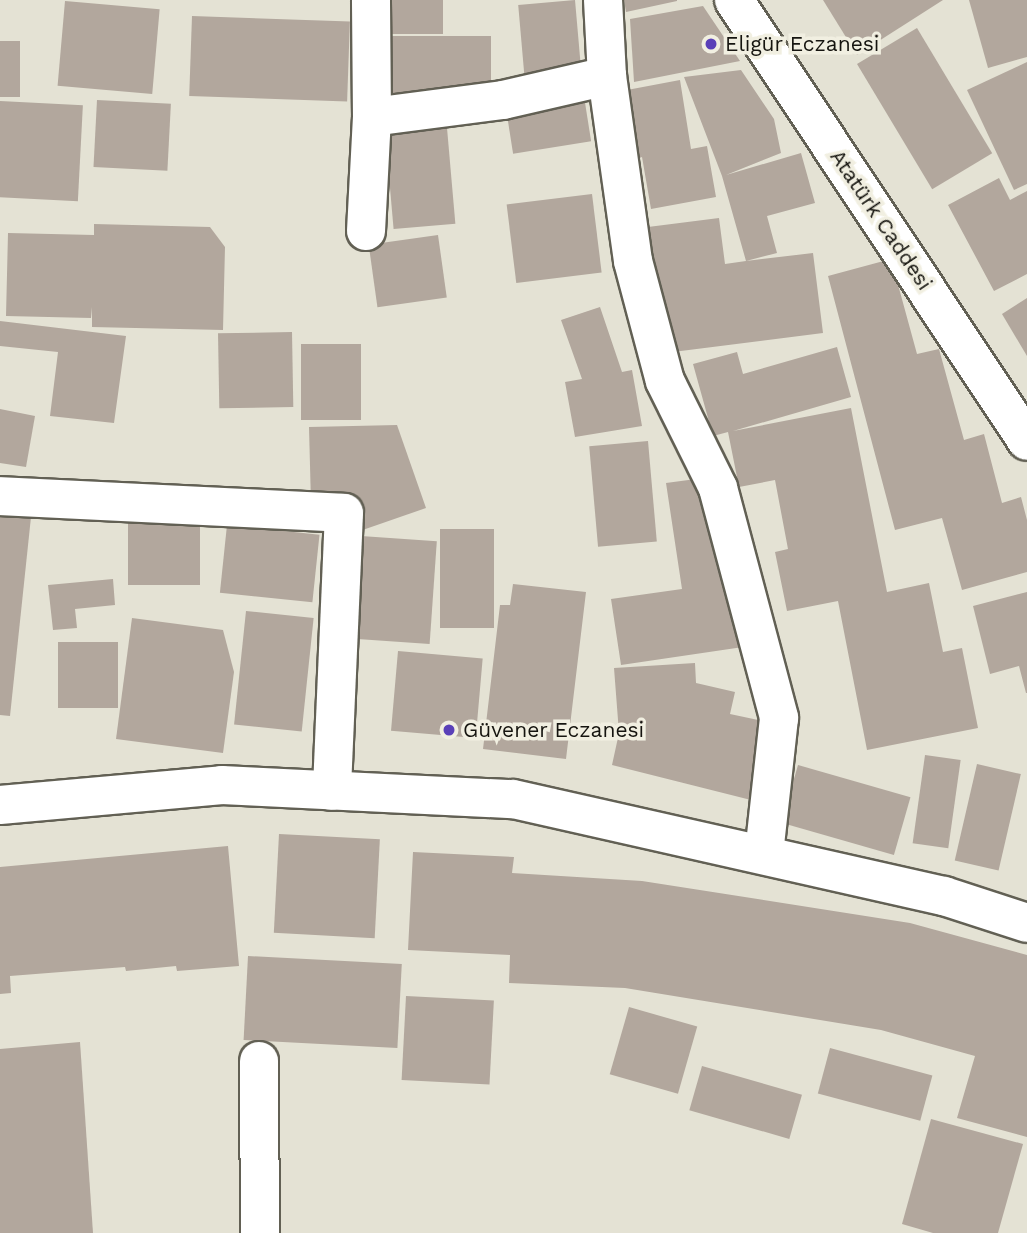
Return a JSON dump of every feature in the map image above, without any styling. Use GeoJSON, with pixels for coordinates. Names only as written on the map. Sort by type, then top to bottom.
{"type":"FeatureCollection","features":[{"type":"Feature","properties":{"kind":"street"},"geometry":{"type":"LineString","coordinates":[[366,231],[372,117],[371,0]]}},
{"type":"Feature","properties":{"kind":"street"},"geometry":{"type":"LineString","coordinates":[[603,0],[607,76],[633,261],[665,381],[718,488],[779,718],[764,854]]}},
{"type":"Feature","properties":{"kind":"street","name":"Atatürk Caddesi"},"geometry":{"type":"LineString","coordinates":[[734,0],[1027,441]]}},
{"type":"Feature","properties":{"kind":"street"},"geometry":{"type":"LineString","coordinates":[[372,117],[503,100],[607,76]]}},
{"type":"Feature","properties":{"kind":"street"},"geometry":{"type":"LineString","coordinates":[[0,496],[344,513],[332,791]]}},
{"type":"Feature","properties":{"kind":"street"},"geometry":{"type":"LineString","coordinates":[[0,805],[222,785],[513,799],[944,896],[1027,923]]}},
{"type":"Feature","properties":{"kind":"street"},"geometry":{"type":"LineString","coordinates":[[259,1061],[260,1233]]}},
{"type":"Feature","properties":{"kind":"building"},"geometry":{"type":"Polygon","coordinates":[[[377,0],[443,0],[443,34],[377,34],[377,0]]]}},
{"type":"Feature","properties":{"kind":"building"},"geometry":{"type":"Polygon","coordinates":[[[575,0],[582,75],[525,80],[518,5],[575,0]]]}},
{"type":"Feature","properties":{"kind":"building"},"geometry":{"type":"Polygon","coordinates":[[[624,0],[677,0],[677,1],[626,12],[624,0]]]}},
{"type":"Feature","properties":{"kind":"building"},"geometry":{"type":"Polygon","coordinates":[[[823,0],[943,0],[857,55],[823,0]]]}},
{"type":"Feature","properties":{"kind":"building"},"geometry":{"type":"Polygon","coordinates":[[[969,0],[1027,0],[1027,57],[988,68],[969,0]]]}},
{"type":"Feature","properties":{"kind":"building"},"geometry":{"type":"Polygon","coordinates":[[[65,1],[160,9],[152,94],[58,86],[65,1]]]}},
{"type":"Feature","properties":{"kind":"building"},"geometry":{"type":"Polygon","coordinates":[[[703,6],[740,61],[634,82],[630,19],[703,6]]]}},
{"type":"Feature","properties":{"kind":"building"},"geometry":{"type":"Polygon","coordinates":[[[192,16],[350,22],[347,101],[189,96],[192,16]]]}},
{"type":"Feature","properties":{"kind":"building"},"geometry":{"type":"Polygon","coordinates":[[[917,28],[992,153],[932,189],[857,64],[917,28]]]}},
{"type":"Feature","properties":{"kind":"building"},"geometry":{"type":"Polygon","coordinates":[[[387,36],[491,36],[491,99],[387,99],[387,36]]]}},
{"type":"Feature","properties":{"kind":"building"},"geometry":{"type":"Polygon","coordinates":[[[0,41],[20,41],[20,97],[0,97],[0,41]]]}},
{"type":"Feature","properties":{"kind":"building"},"geometry":{"type":"Polygon","coordinates":[[[1027,62],[1027,184],[1014,190],[967,90],[1027,62]]]}},
{"type":"Feature","properties":{"kind":"building"},"geometry":{"type":"Polygon","coordinates":[[[741,70],[774,119],[781,153],[726,175],[801,153],[815,203],[767,216],[777,253],[746,261],[722,176],[684,77],[741,70]]]}},
{"type":"Feature","properties":{"kind":"building"},"geometry":{"type":"Polygon","coordinates":[[[680,80],[691,149],[707,146],[716,197],[651,209],[642,157],[637,159],[627,90],[680,80]]]}},
{"type":"Feature","properties":{"kind":"building"},"geometry":{"type":"Polygon","coordinates":[[[583,90],[591,141],[513,154],[505,102],[583,90]]]}},
{"type":"Feature","properties":{"kind":"building"},"geometry":{"type":"Polygon","coordinates":[[[97,100],[171,104],[167,171],[93,167],[97,100]]]}},
{"type":"Feature","properties":{"kind":"building"},"geometry":{"type":"Polygon","coordinates":[[[0,101],[83,105],[78,201],[0,197],[0,101]]]}},
{"type":"Feature","properties":{"kind":"building"},"geometry":{"type":"Polygon","coordinates":[[[447,128],[455,224],[394,229],[385,133],[447,128]]]}},
{"type":"Feature","properties":{"kind":"building"},"geometry":{"type":"Polygon","coordinates":[[[999,178],[1010,200],[1027,191],[1027,274],[994,291],[948,205],[999,178]]]}},
{"type":"Feature","properties":{"kind":"building"},"geometry":{"type":"Polygon","coordinates":[[[592,194],[602,272],[516,283],[507,204],[592,194]]]}},
{"type":"Feature","properties":{"kind":"building"},"geometry":{"type":"Polygon","coordinates":[[[719,218],[725,264],[813,253],[823,333],[665,353],[648,227],[719,218]]]}},
{"type":"Feature","properties":{"kind":"building"},"geometry":{"type":"Polygon","coordinates":[[[94,224],[210,227],[225,247],[223,330],[92,327],[92,307],[91,318],[6,316],[8,233],[94,235],[94,224]]]}},
{"type":"Feature","properties":{"kind":"building"},"geometry":{"type":"Polygon","coordinates":[[[438,235],[447,297],[377,307],[369,245],[438,235]]]}},
{"type":"Feature","properties":{"kind":"building"},"geometry":{"type":"Polygon","coordinates":[[[891,259],[917,354],[939,349],[964,440],[984,434],[1002,503],[1021,497],[1027,520],[1027,572],[962,590],[942,518],[895,530],[828,276],[891,259]]]}},
{"type":"Feature","properties":{"kind":"building"},"geometry":{"type":"Polygon","coordinates":[[[1027,298],[1027,356],[1002,314],[1027,298]]]}},
{"type":"Feature","properties":{"kind":"building"},"geometry":{"type":"Polygon","coordinates":[[[600,307],[622,372],[632,370],[642,426],[575,437],[565,382],[582,379],[561,320],[600,307]]]}},
{"type":"Feature","properties":{"kind":"building"},"geometry":{"type":"Polygon","coordinates":[[[0,321],[126,336],[114,423],[50,416],[58,352],[0,346],[0,321]]]}},
{"type":"Feature","properties":{"kind":"building"},"geometry":{"type":"Polygon","coordinates":[[[292,332],[293,407],[219,408],[218,333],[292,332]]]}},
{"type":"Feature","properties":{"kind":"building"},"geometry":{"type":"Polygon","coordinates":[[[301,344],[361,344],[361,420],[301,420],[301,344]]]}},
{"type":"Feature","properties":{"kind":"building"},"geometry":{"type":"Polygon","coordinates":[[[837,347],[851,397],[733,431],[851,408],[887,592],[929,583],[943,652],[962,648],[978,728],[867,750],[838,601],[787,611],[775,552],[788,549],[775,480],[739,487],[728,432],[713,436],[693,364],[737,352],[743,374],[837,347]]]}},
{"type":"Feature","properties":{"kind":"building"},"geometry":{"type":"Polygon","coordinates":[[[0,409],[35,416],[26,467],[0,463],[0,409]]]}},
{"type":"Feature","properties":{"kind":"building"},"geometry":{"type":"Polygon","coordinates":[[[397,425],[426,508],[354,533],[311,504],[309,427],[397,425]]]}},
{"type":"Feature","properties":{"kind":"building"},"geometry":{"type":"Polygon","coordinates":[[[648,441],[657,542],[598,547],[589,446],[648,441]]]}},
{"type":"Feature","properties":{"kind":"building"},"geometry":{"type":"Polygon","coordinates":[[[696,479],[743,647],[621,665],[611,599],[682,589],[666,483],[696,479]]]}},
{"type":"Feature","properties":{"kind":"building"},"geometry":{"type":"Polygon","coordinates":[[[128,513],[200,513],[200,585],[128,585],[128,513]]]}},
{"type":"Feature","properties":{"kind":"building"},"geometry":{"type":"Polygon","coordinates":[[[0,514],[31,517],[10,716],[0,715],[0,514]]]}},
{"type":"Feature","properties":{"kind":"building"},"geometry":{"type":"Polygon","coordinates":[[[227,525],[319,535],[312,602],[220,593],[227,525]]]}},
{"type":"Feature","properties":{"kind":"building"},"geometry":{"type":"Polygon","coordinates":[[[440,529],[494,529],[494,628],[440,628],[440,529]]]}},
{"type":"Feature","properties":{"kind":"building"},"geometry":{"type":"Polygon","coordinates":[[[361,536],[437,541],[430,644],[354,639],[361,536]]]}},
{"type":"Feature","properties":{"kind":"building"},"geometry":{"type":"Polygon","coordinates":[[[113,579],[115,605],[75,609],[77,628],[53,630],[48,585],[113,579]]]}},
{"type":"Feature","properties":{"kind":"building"},"geometry":{"type":"Polygon","coordinates":[[[513,584],[586,592],[566,759],[483,749],[500,605],[510,605],[513,584]]]}},
{"type":"Feature","properties":{"kind":"building"},"geometry":{"type":"Polygon","coordinates":[[[1027,592],[1026,693],[1019,666],[990,674],[973,606],[1027,592]]]}},
{"type":"Feature","properties":{"kind":"building"},"geometry":{"type":"Polygon","coordinates":[[[246,611],[314,618],[302,731],[234,724],[246,611]]]}},
{"type":"Feature","properties":{"kind":"building"},"geometry":{"type":"Polygon","coordinates":[[[132,618],[223,630],[234,672],[223,753],[116,739],[132,618]]]}},
{"type":"Feature","properties":{"kind":"building"},"geometry":{"type":"Polygon","coordinates":[[[58,642],[118,642],[118,708],[58,708],[58,642]]]}},
{"type":"Feature","properties":{"kind":"building"},"geometry":{"type":"Polygon","coordinates":[[[398,651],[483,658],[476,738],[391,731],[398,651]]]}},
{"type":"Feature","properties":{"kind":"building"},"geometry":{"type":"Polygon","coordinates":[[[695,663],[696,683],[735,692],[730,714],[767,722],[751,800],[612,765],[619,733],[614,668],[695,663]]]}},
{"type":"Feature","properties":{"kind":"building"},"geometry":{"type":"Polygon","coordinates":[[[925,755],[961,760],[948,848],[913,843],[925,755]]]}},
{"type":"Feature","properties":{"kind":"building"},"geometry":{"type":"Polygon","coordinates":[[[977,764],[1021,774],[999,871],[955,860],[977,764]]]}},
{"type":"Feature","properties":{"kind":"building"},"geometry":{"type":"Polygon","coordinates":[[[798,765],[910,797],[894,855],[781,823],[798,765]]]}},
{"type":"Feature","properties":{"kind":"building"},"geometry":{"type":"Polygon","coordinates":[[[279,834],[380,839],[375,938],[274,933],[279,834]]]}},
{"type":"Feature","properties":{"kind":"building"},"geometry":{"type":"Polygon","coordinates":[[[228,846],[239,966],[177,971],[176,966],[126,971],[125,967],[10,976],[11,993],[0,994],[0,867],[228,846]]]}},
{"type":"Feature","properties":{"kind":"building"},"geometry":{"type":"Polygon","coordinates":[[[413,852],[514,857],[512,873],[642,881],[910,923],[1027,955],[1027,1137],[957,1118],[975,1056],[881,1030],[625,988],[509,983],[510,955],[408,950],[413,852]]]}},
{"type":"Feature","properties":{"kind":"building"},"geometry":{"type":"Polygon","coordinates":[[[248,956],[402,964],[397,1048],[244,1040],[248,956]]]}},
{"type":"Feature","properties":{"kind":"building"},"geometry":{"type":"Polygon","coordinates":[[[406,996],[494,1001],[489,1084],[402,1080],[406,996]]]}},
{"type":"Feature","properties":{"kind":"building"},"geometry":{"type":"Polygon","coordinates":[[[629,1007],[697,1027],[678,1094],[610,1074],[629,1007]]]}},
{"type":"Feature","properties":{"kind":"building"},"geometry":{"type":"Polygon","coordinates":[[[80,1042],[93,1233],[0,1233],[0,1049],[80,1042]]]}},
{"type":"Feature","properties":{"kind":"building"},"geometry":{"type":"Polygon","coordinates":[[[830,1048],[932,1075],[920,1121],[818,1093],[830,1048]]]}},
{"type":"Feature","properties":{"kind":"building"},"geometry":{"type":"Polygon","coordinates":[[[702,1066],[802,1095],[789,1139],[689,1110],[702,1066]]]}},
{"type":"Feature","properties":{"kind":"building"},"geometry":{"type":"Polygon","coordinates":[[[931,1119],[1023,1144],[998,1233],[933,1233],[902,1224],[931,1119]]]}},
{"type":"Feature","properties":{"kind":"place","name":"Eligür Eczanesi"},"geometry":{"type":"Point","coordinates":[711,44]}},
{"type":"Feature","properties":{"kind":"place","name":"Güvener Eczanesi"},"geometry":{"type":"Point","coordinates":[449,730]}}]}
